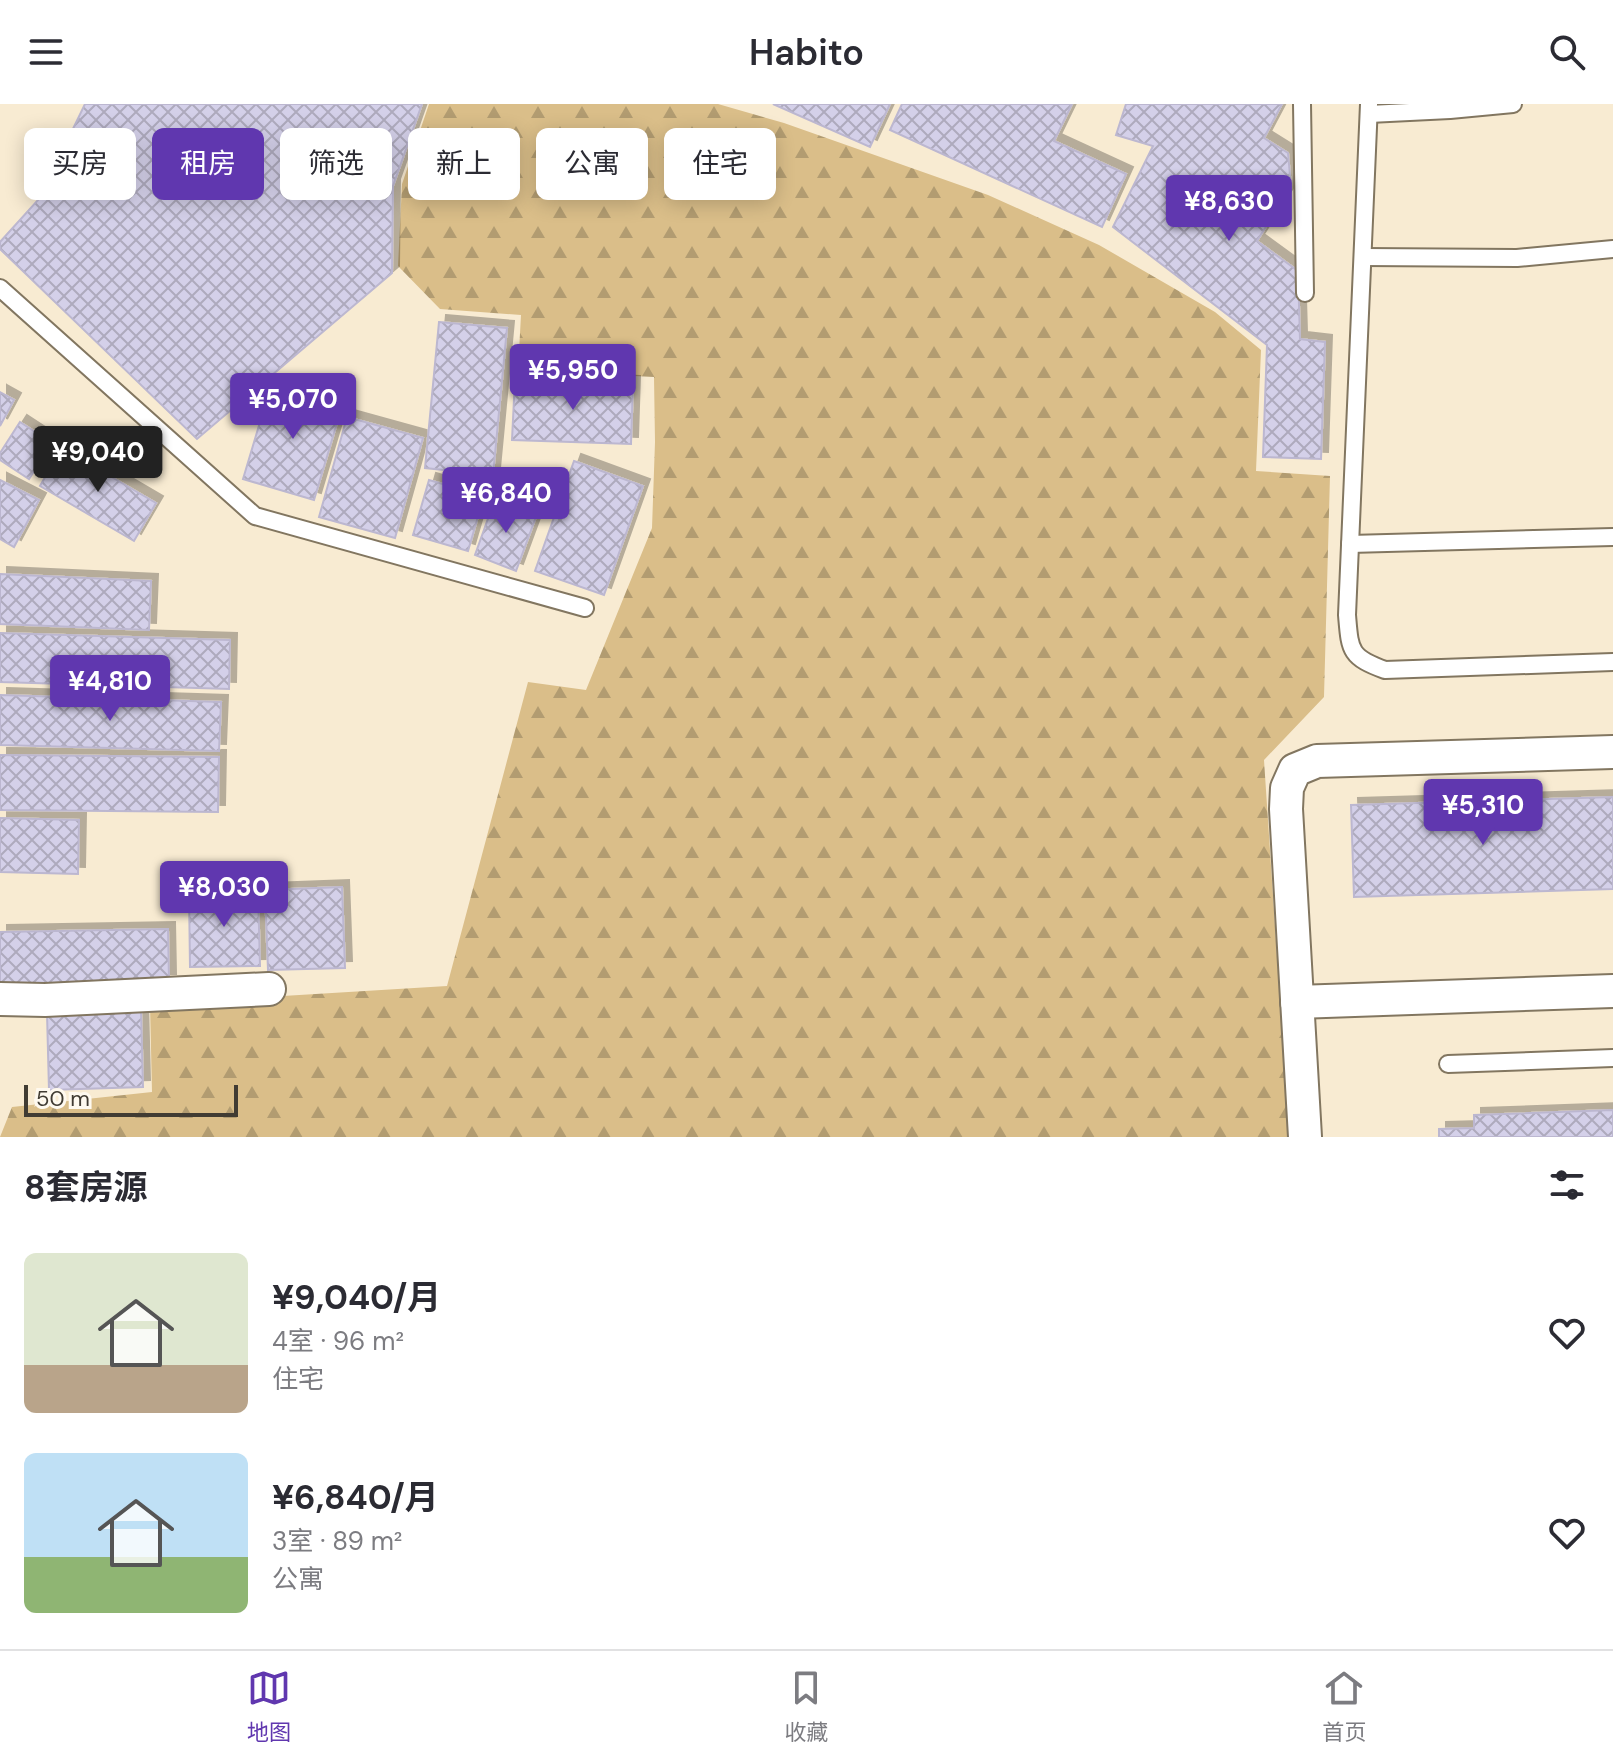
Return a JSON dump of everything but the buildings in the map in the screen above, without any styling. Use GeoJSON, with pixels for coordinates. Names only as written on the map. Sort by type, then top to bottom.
{"type":"FeatureCollection","features":[{"type":"Feature","properties":{"kind":"street"},"geometry":{"type":"LineString","coordinates":[[1305,1137],[1286,809],[1287,788],[1295,770],[1317,761],[1613,752]]}},
{"type":"Feature","properties":{"kind":"street"},"geometry":{"type":"LineString","coordinates":[[0,999],[45,1000],[269,989]]}},
{"type":"Feature","properties":{"kind":"street"},"geometry":{"type":"LineString","coordinates":[[1297,1002],[1613,991]]}},
{"type":"Feature","properties":{"kind":"lane"},"geometry":{"type":"LineString","coordinates":[[1302,104],[1305,293]]}},
{"type":"Feature","properties":{"kind":"lane"},"geometry":{"type":"LineString","coordinates":[[1513,104],[1450,110],[1369,109],[1347,615],[1350,645],[1362,661],[1385,670],[1613,662]]}},
{"type":"Feature","properties":{"kind":"lane"},"geometry":{"type":"LineString","coordinates":[[1363,257],[1517,258],[1613,249]]}},
{"type":"Feature","properties":{"kind":"lane"},"geometry":{"type":"LineString","coordinates":[[0,288],[255,516],[585,608]]}},
{"type":"Feature","properties":{"kind":"lane"},"geometry":{"type":"LineString","coordinates":[[1350,544],[1613,537]]}},
{"type":"Feature","properties":{"kind":"lane"},"geometry":{"type":"LineString","coordinates":[[1448,1064],[1613,1058]]}},
{"type":"Feature","properties":{"kind":"green space"},"geometry":{"type":"Polygon","coordinates":[[[429,104],[718,104],[784,123],[988,195],[1099,245],[1215,312],[1261,350],[1256,471],[1330,476],[1324,697],[1264,760],[1289,1137],[0,1137],[12,1107],[152,1092],[150,1004],[447,986],[528,682],[586,690],[652,528],[654,377],[518,370],[521,315],[440,309],[398,266],[402,184],[408,166],[408,200],[520,200],[520,128],[421,128],[429,104]]]}}]}
